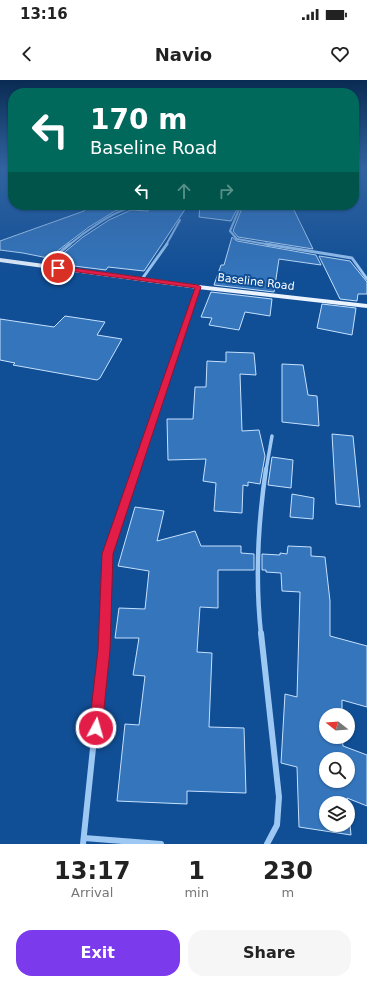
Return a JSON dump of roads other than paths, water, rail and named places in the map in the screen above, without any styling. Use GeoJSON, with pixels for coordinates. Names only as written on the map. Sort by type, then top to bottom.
{"type":"FeatureCollection","features":[{"type":"Feature","properties":{"kind":"main road","name":"Baseline Road"},"geometry":{"type":"LineString","coordinates":[[0,260],[198,287],[367,306]]}},
{"type":"Feature","properties":{"kind":"street"},"geometry":{"type":"LineString","coordinates":[[43,266],[82,234],[126,210]]}},
{"type":"Feature","properties":{"kind":"street"},"geometry":{"type":"LineString","coordinates":[[239,210],[230,231],[237,239],[352,258],[367,279]]}},
{"type":"Feature","properties":{"kind":"street"},"geometry":{"type":"LineString","coordinates":[[142,279],[171,238],[180,220]]}},
{"type":"Feature","properties":{"kind":"street"},"geometry":{"type":"LineString","coordinates":[[161,844],[84,841],[104,650],[108,554],[198,287]]}},
{"type":"Feature","properties":{"kind":"street"},"geometry":{"type":"LineString","coordinates":[[267,844],[277,825],[279,797],[259,616],[258,574],[259,534],[266,472],[272,436]]}}]}
